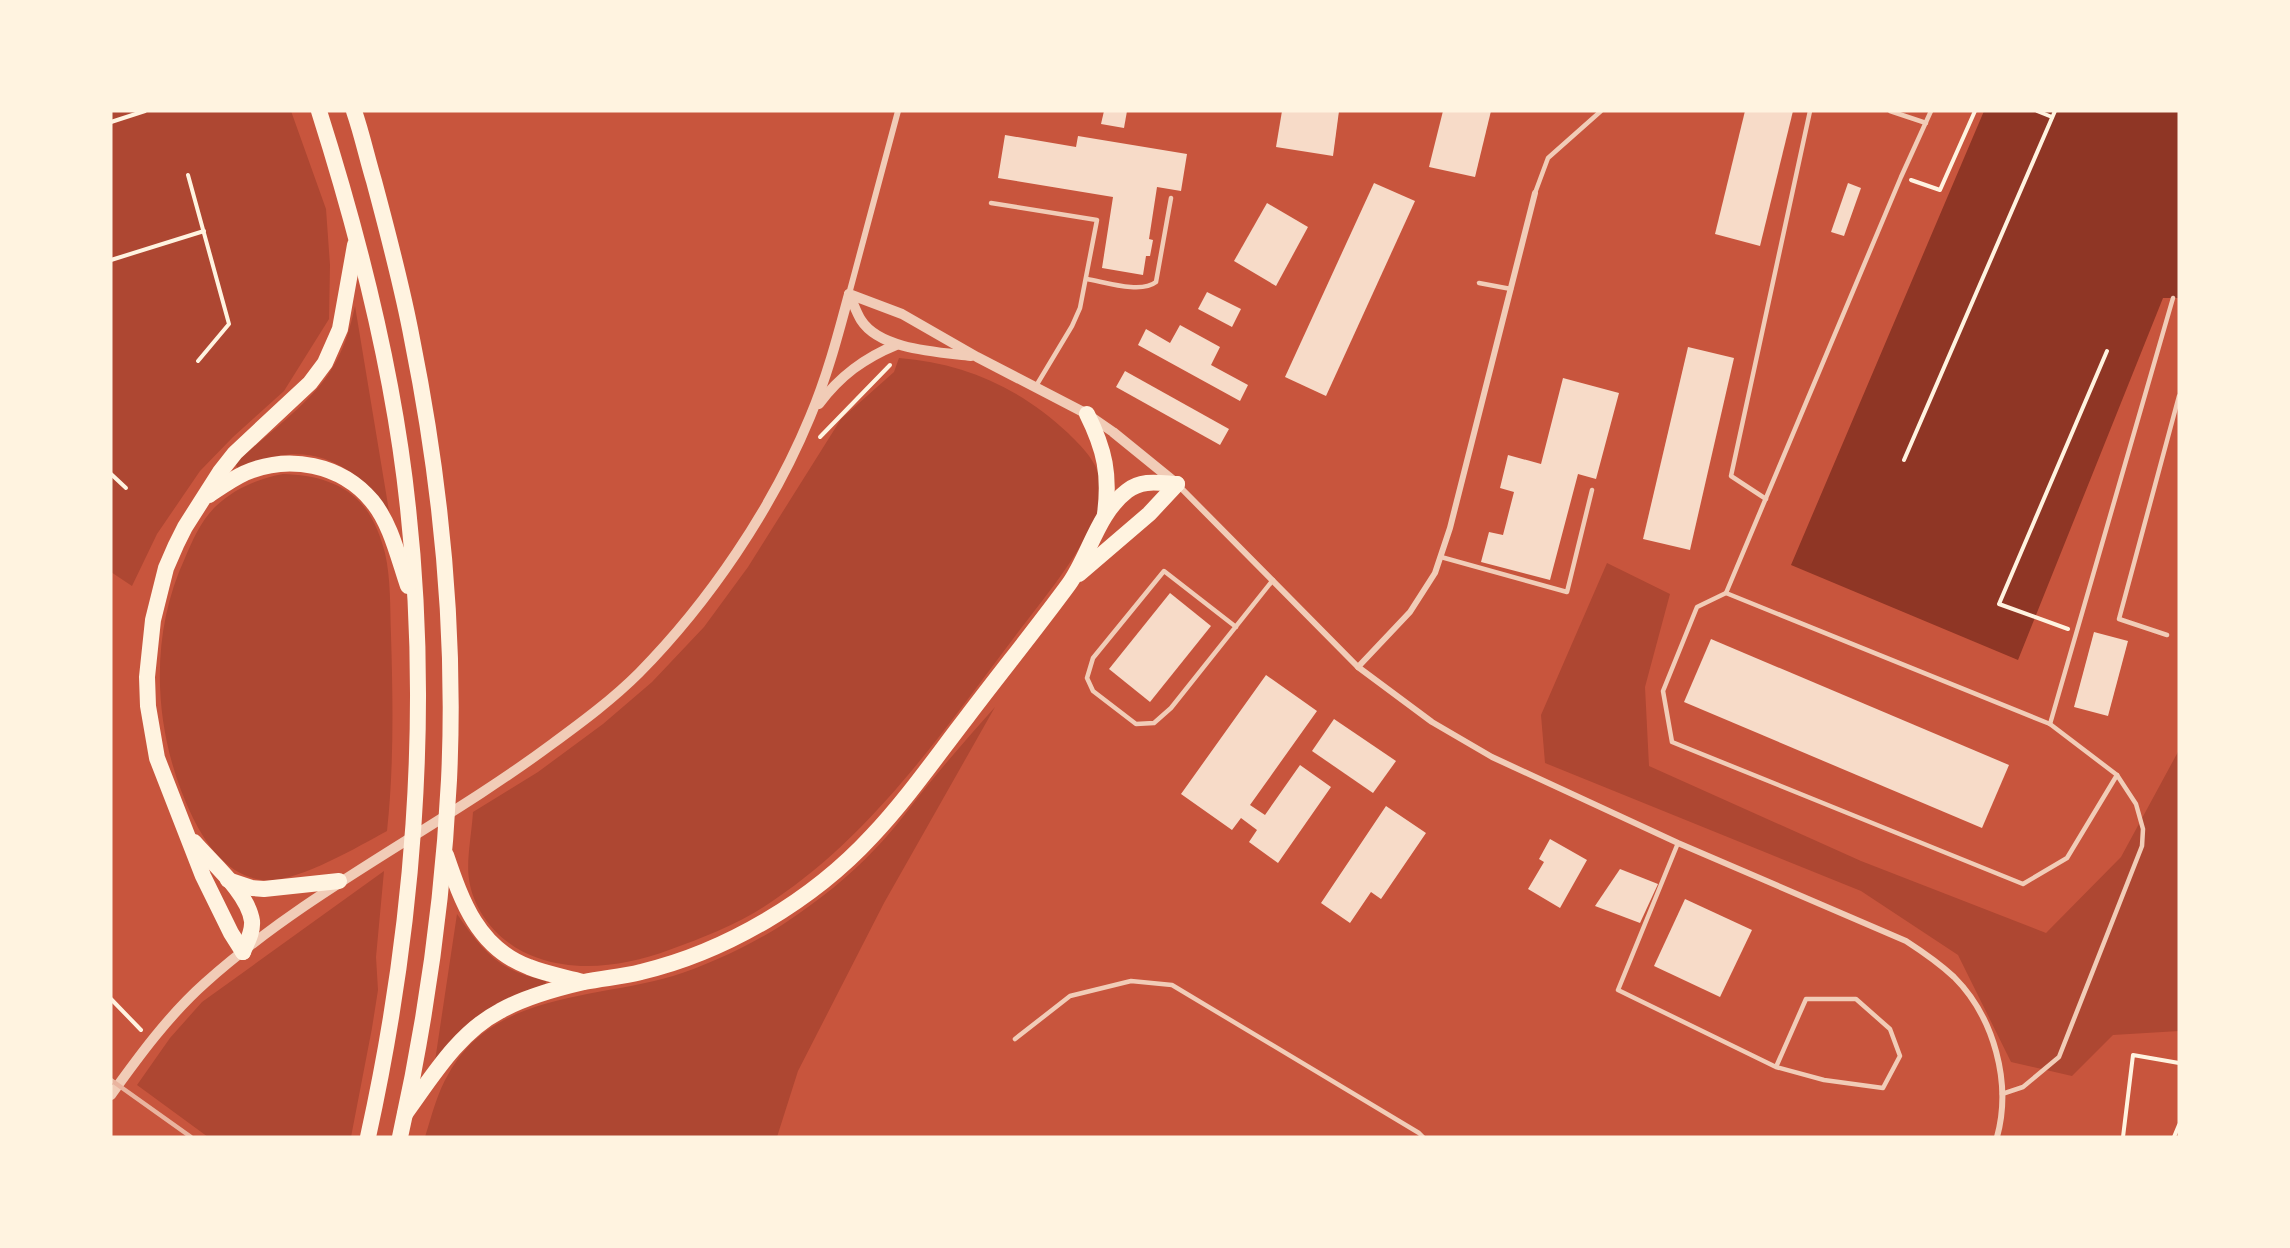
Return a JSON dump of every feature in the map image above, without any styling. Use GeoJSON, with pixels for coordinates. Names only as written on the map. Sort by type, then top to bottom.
{"type":"FeatureCollection","features":[{"type":"Feature","properties":{"kind":"highway"},"geometry":{"type":"LineString","coordinates":[[319,111],[356,236],[381,342],[402,457],[409,510],[416,611],[417,697],[414,800],[408,868],[395,993],[368,1137]]}},
{"type":"Feature","properties":{"kind":"highway"},"geometry":{"type":"LineString","coordinates":[[354,111],[400,275],[424,397],[440,515],[446,593],[450,691],[445,851],[429,978],[400,1137]]}},
{"type":"Feature","properties":{"kind":"highway"},"geometry":{"type":"LineString","coordinates":[[243,952],[203,876],[189,837],[165,784],[157,758],[149,715],[147,677],[153,620],[166,568],[185,527],[220,472],[235,453],[310,383],[325,363],[335,344],[345,312],[356,236]]}},
{"type":"Feature","properties":{"kind":"highway"},"geometry":{"type":"LineString","coordinates":[[1087,414],[1099,438],[1106,463],[1108,490],[1104,516]]}},
{"type":"Feature","properties":{"kind":"highway"},"geometry":{"type":"LineString","coordinates":[[204,499],[229,482],[261,468],[303,463],[339,473],[373,501],[384,520],[416,611]]}},
{"type":"Feature","properties":{"kind":"highway"},"geometry":{"type":"LineString","coordinates":[[405,1114],[451,1053],[482,1022],[500,1011],[519,1002],[583,982],[639,973],[679,962],[744,933],[815,886],[871,837],[891,813],[1071,580],[1104,516],[1120,497],[1138,485],[1149,482],[1177,484]]}},
{"type":"Feature","properties":{"kind":"highway"},"geometry":{"type":"LineString","coordinates":[[1071,580],[1149,514],[1177,484]]}},
{"type":"Feature","properties":{"kind":"highway"},"geometry":{"type":"LineString","coordinates":[[189,837],[228,880],[246,904],[252,922],[251,932],[243,952]]}},
{"type":"Feature","properties":{"kind":"highway"},"geometry":{"type":"LineString","coordinates":[[445,851],[468,912],[478,929],[493,946],[510,959],[530,968],[583,982]]}},
{"type":"Feature","properties":{"kind":"highway"},"geometry":{"type":"LineString","coordinates":[[228,880],[252,888],[264,889],[339,881]]}},
{"type":"Feature","properties":{"kind":"street"},"geometry":{"type":"LineString","coordinates":[[111,1095],[152,1041],[205,983],[339,881],[551,745],[598,709],[638,674],[677,632],[751,529],[780,481],[811,415],[831,360],[898,111]]}},
{"type":"Feature","properties":{"kind":"street"},"geometry":{"type":"LineString","coordinates":[[1358,667],[1410,612],[1435,573],[1441,557],[1535,193]]}},
{"type":"Feature","properties":{"kind":"street"},"geometry":{"type":"LineString","coordinates":[[849,294],[861,321],[877,335],[896,345],[977,357]]}},
{"type":"Feature","properties":{"kind":"street"},"geometry":{"type":"LineString","coordinates":[[849,294],[902,314],[977,357],[1087,414],[1113,432],[1177,484],[1358,667],[1432,722],[1492,757],[1678,843],[1906,941],[1933,958],[1956,979],[1975,1004],[1990,1032],[1999,1063],[2002,1094],[1997,1137]]}},
{"type":"Feature","properties":{"kind":"street"},"geometry":{"type":"LineString","coordinates":[[811,415],[831,389],[852,368],[896,345]]}},
{"type":"Feature","properties":{"kind":"lane"},"geometry":{"type":"LineString","coordinates":[[1535,193],[1548,158],[1601,111]]}},
{"type":"Feature","properties":{"kind":"lane"},"geometry":{"type":"LineString","coordinates":[[1766,499],[1731,476],[1810,111]]}},
{"type":"Feature","properties":{"kind":"lane"},"geometry":{"type":"LineString","coordinates":[[1890,111],[1926,123]]}},
{"type":"Feature","properties":{"kind":"lane"},"geometry":{"type":"LineString","coordinates":[[1931,111],[1726,593],[1697,607],[1663,691],[1672,742],[2024,884],[2067,858],[2117,775]]}},
{"type":"Feature","properties":{"kind":"lane"},"geometry":{"type":"LineString","coordinates":[[1087,279],[1136,288],[1145,288],[1156,282],[1171,198]]}},
{"type":"Feature","properties":{"kind":"lane"},"geometry":{"type":"LineString","coordinates":[[992,203],[1096,220],[1080,308],[1072,326],[1036,386]]}},
{"type":"Feature","properties":{"kind":"lane"},"geometry":{"type":"LineString","coordinates":[[1479,283],[1511,290]]}},
{"type":"Feature","properties":{"kind":"lane"},"geometry":{"type":"LineString","coordinates":[[2050,724],[2173,298]]}},
{"type":"Feature","properties":{"kind":"lane"},"geometry":{"type":"LineString","coordinates":[[2167,635],[2119,620],[2179,396]]}},
{"type":"Feature","properties":{"kind":"lane"},"geometry":{"type":"LineString","coordinates":[[1441,557],[1567,592],[1592,490]]}},
{"type":"Feature","properties":{"kind":"lane"},"geometry":{"type":"LineString","coordinates":[[1236,627],[1164,571],[1093,658],[1087,678],[1093,691],[1136,724],[1154,723],[1171,708],[1236,627],[1273,580]]}},
{"type":"Feature","properties":{"kind":"lane"},"geometry":{"type":"LineString","coordinates":[[1726,593],[2050,724],[2117,775],[2136,804],[2143,829],[2142,846],[2059,1057],[2023,1087],[2002,1094]]}},
{"type":"Feature","properties":{"kind":"lane"},"geometry":{"type":"LineString","coordinates":[[1678,843],[1617,990],[1776,1067],[1824,1080],[1884,1088],[1899,1056],[1890,1029],[1856,999],[1806,999],[1776,1067]]}},
{"type":"Feature","properties":{"kind":"lane"},"geometry":{"type":"LineString","coordinates":[[1016,1039],[1070,996],[1131,981],[1172,986],[1400,1121],[1423,1137]]}},
{"type":"Feature","properties":{"kind":"path"},"geometry":{"type":"LineString","coordinates":[[111,122],[145,111]]}},
{"type":"Feature","properties":{"kind":"path"},"geometry":{"type":"LineString","coordinates":[[1924,185],[1940,190],[1975,111]]}},
{"type":"Feature","properties":{"kind":"path"},"geometry":{"type":"LineString","coordinates":[[2037,111],[2052,117]]}},
{"type":"Feature","properties":{"kind":"path"},"geometry":{"type":"LineString","coordinates":[[1904,460],[2055,111]]}},
{"type":"Feature","properties":{"kind":"path"},"geometry":{"type":"LineString","coordinates":[[188,175],[229,324],[198,362]]}},
{"type":"Feature","properties":{"kind":"path"},"geometry":{"type":"LineString","coordinates":[[111,260],[204,231]]}},
{"type":"Feature","properties":{"kind":"path"},"geometry":{"type":"LineString","coordinates":[[818,439],[840,414],[886,371],[896,345]]}},
{"type":"Feature","properties":{"kind":"path"},"geometry":{"type":"LineString","coordinates":[[2076,632],[1999,604],[2107,351]]}},
{"type":"Feature","properties":{"kind":"path"},"geometry":{"type":"LineString","coordinates":[[111,474],[126,488]]}},
{"type":"Feature","properties":{"kind":"path"},"geometry":{"type":"LineString","coordinates":[[111,999],[152,1041]]}},
{"type":"Feature","properties":{"kind":"path"},"geometry":{"type":"LineString","coordinates":[[2123,1137],[2133,1055],[2179,1063]]}},
{"type":"Feature","properties":{"kind":"path"},"geometry":{"type":"LineString","coordinates":[[2174,1137],[2179,1125]]}},
{"type":"Feature","properties":{"kind":"shaded area"},"geometry":{"type":"Polygon","coordinates":[[[111,111],[291,111],[326,209],[330,265],[329,319],[284,391],[233,437],[200,471],[157,534],[132,586],[111,572],[111,111]]]}},
{"type":"Feature","properties":{"kind":"shaded area"},"geometry":{"type":"Polygon","coordinates":[[[1984,111],[2179,111],[2179,298],[2163,298],[2018,660],[1791,565],[1984,111]]]}},
{"type":"Feature","properties":{"kind":"shaded area"},"geometry":{"type":"Polygon","coordinates":[[[355,306],[389,511],[355,475],[327,460],[295,454],[273,457],[238,469],[235,463],[273,431],[323,382],[343,347],[355,306]]]}},
{"type":"Feature","properties":{"kind":"shaded area"},"geometry":{"type":"Polygon","coordinates":[[[899,358],[946,366],[990,380],[1030,403],[1068,433],[1092,460],[1101,485],[1098,511],[1080,548],[1053,587],[906,778],[844,844],[774,900],[737,922],[710,934],[653,955],[621,963],[587,966],[554,963],[525,953],[514,946],[503,938],[484,917],[472,893],[468,864],[473,812],[538,772],[603,724],[652,682],[704,627],[748,567],[841,419],[894,372],[899,358]]]}},
{"type":"Feature","properties":{"kind":"shaded area"},"geometry":{"type":"Polygon","coordinates":[[[283,474],[317,478],[348,492],[365,508],[380,536],[387,563],[390,594],[391,783],[387,831],[307,871],[275,880],[261,880],[238,872],[228,865],[205,839],[193,818],[170,755],[163,722],[160,689],[161,655],[165,622],[173,589],[197,531],[205,518],[223,500],[238,490],[255,482],[283,474]]]}},
{"type":"Feature","properties":{"kind":"shaded area"},"geometry":{"type":"Polygon","coordinates":[[[1607,563],[1670,594],[1645,687],[1649,766],[1861,861],[2046,933],[2121,857],[2179,750],[2179,1031],[2113,1035],[2072,1076],[2011,1062],[1958,955],[1861,891],[1545,763],[1541,715],[1607,563]]]}},
{"type":"Feature","properties":{"kind":"shaded area"},"geometry":{"type":"Polygon","coordinates":[[[995,707],[884,903],[798,1071],[777,1137],[425,1137],[438,1096],[449,1073],[468,1047],[492,1027],[519,1013],[549,1003],[673,976],[702,966],[776,929],[822,897],[889,834],[935,776],[995,707]]]}},
{"type":"Feature","properties":{"kind":"shaded area"},"geometry":{"type":"Polygon","coordinates":[[[384,871],[376,957],[378,990],[351,1137],[208,1137],[137,1085],[170,1038],[202,1002],[384,871]]]}},
{"type":"Feature","properties":{"kind":"shaded area"},"geometry":{"type":"Polygon","coordinates":[[[457,914],[475,939],[494,958],[516,972],[546,980],[545,987],[435,1061],[457,914]]]}},
{"type":"Feature","properties":{"kind":"building"},"geometry":{"type":"Polygon","coordinates":[[[1104,111],[1127,111],[1124,128],[1101,124],[1104,111]]]}},
{"type":"Feature","properties":{"kind":"building"},"geometry":{"type":"Polygon","coordinates":[[[1282,111],[1339,111],[1333,156],[1276,147],[1282,111]]]}},
{"type":"Feature","properties":{"kind":"building"},"geometry":{"type":"Polygon","coordinates":[[[1443,111],[1491,111],[1475,177],[1429,167],[1443,111]]]}},
{"type":"Feature","properties":{"kind":"building"},"geometry":{"type":"Polygon","coordinates":[[[1745,111],[1793,111],[1760,246],[1715,234],[1745,111]]]}},
{"type":"Feature","properties":{"kind":"building"},"geometry":{"type":"Polygon","coordinates":[[[1005,135],[1076,147],[1078,136],[1187,154],[1181,191],[1157,187],[1149,239],[1153,240],[1150,256],[1146,256],[1143,275],[1102,268],[1113,197],[998,178],[1005,135]]]}},
{"type":"Feature","properties":{"kind":"building"},"geometry":{"type":"Polygon","coordinates":[[[1374,183],[1415,201],[1326,396],[1285,377],[1374,183]]]}},
{"type":"Feature","properties":{"kind":"building"},"geometry":{"type":"Polygon","coordinates":[[[1848,183],[1861,188],[1844,236],[1831,232],[1848,183]]]}},
{"type":"Feature","properties":{"kind":"building"},"geometry":{"type":"Polygon","coordinates":[[[1267,203],[1308,227],[1276,286],[1234,261],[1267,203]]]}},
{"type":"Feature","properties":{"kind":"building"},"geometry":{"type":"Polygon","coordinates":[[[1207,292],[1241,309],[1232,327],[1198,309],[1207,292]]]}},
{"type":"Feature","properties":{"kind":"building"},"geometry":{"type":"Polygon","coordinates":[[[1180,325],[1220,347],[1211,365],[1248,385],[1240,401],[1138,345],[1146,329],[1170,343],[1180,325]]]}},
{"type":"Feature","properties":{"kind":"building"},"geometry":{"type":"Polygon","coordinates":[[[1688,347],[1734,358],[1690,550],[1643,539],[1688,347]]]}},
{"type":"Feature","properties":{"kind":"building"},"geometry":{"type":"Polygon","coordinates":[[[1125,371],[1229,429],[1220,445],[1116,387],[1125,371]]]}},
{"type":"Feature","properties":{"kind":"building"},"geometry":{"type":"Polygon","coordinates":[[[1563,378],[1619,393],[1596,479],[1578,474],[1550,580],[1481,562],[1489,532],[1503,535],[1514,492],[1500,488],[1508,455],[1541,464],[1563,378]]]}},
{"type":"Feature","properties":{"kind":"building"},"geometry":{"type":"Polygon","coordinates":[[[1170,593],[1211,626],[1150,702],[1109,669],[1170,593]]]}},
{"type":"Feature","properties":{"kind":"building"},"geometry":{"type":"Polygon","coordinates":[[[2094,632],[2128,641],[2108,716],[2074,707],[2094,632]]]}},
{"type":"Feature","properties":{"kind":"building"},"geometry":{"type":"Polygon","coordinates":[[[1711,639],[2009,765],[1982,828],[1684,702],[1711,639]]]}},
{"type":"Feature","properties":{"kind":"building"},"geometry":{"type":"Polygon","coordinates":[[[1266,675],[1317,711],[1250,805],[1265,815],[1300,765],[1331,787],[1278,863],[1249,842],[1257,830],[1241,818],[1232,830],[1181,794],[1266,675]]]}},
{"type":"Feature","properties":{"kind":"building"},"geometry":{"type":"Polygon","coordinates":[[[1334,719],[1396,761],[1373,793],[1312,751],[1334,719]]]}},
{"type":"Feature","properties":{"kind":"building"},"geometry":{"type":"Polygon","coordinates":[[[1386,806],[1426,833],[1381,899],[1371,892],[1350,923],[1321,903],[1386,806]]]}},
{"type":"Feature","properties":{"kind":"building"},"geometry":{"type":"Polygon","coordinates":[[[1550,839],[1587,860],[1560,908],[1528,889],[1544,862],[1539,859],[1550,839]]]}},
{"type":"Feature","properties":{"kind":"building"},"geometry":{"type":"Polygon","coordinates":[[[1620,869],[1658,884],[1640,923],[1595,906],[1620,869]]]}},
{"type":"Feature","properties":{"kind":"building"},"geometry":{"type":"Polygon","coordinates":[[[1685,899],[1752,930],[1720,997],[1654,966],[1685,899]]]}},
{"type":"Feature","properties":{"kind":"railway"},"geometry":{"type":"LineString","coordinates":[[111,1080],[191,1137]]}}]}
